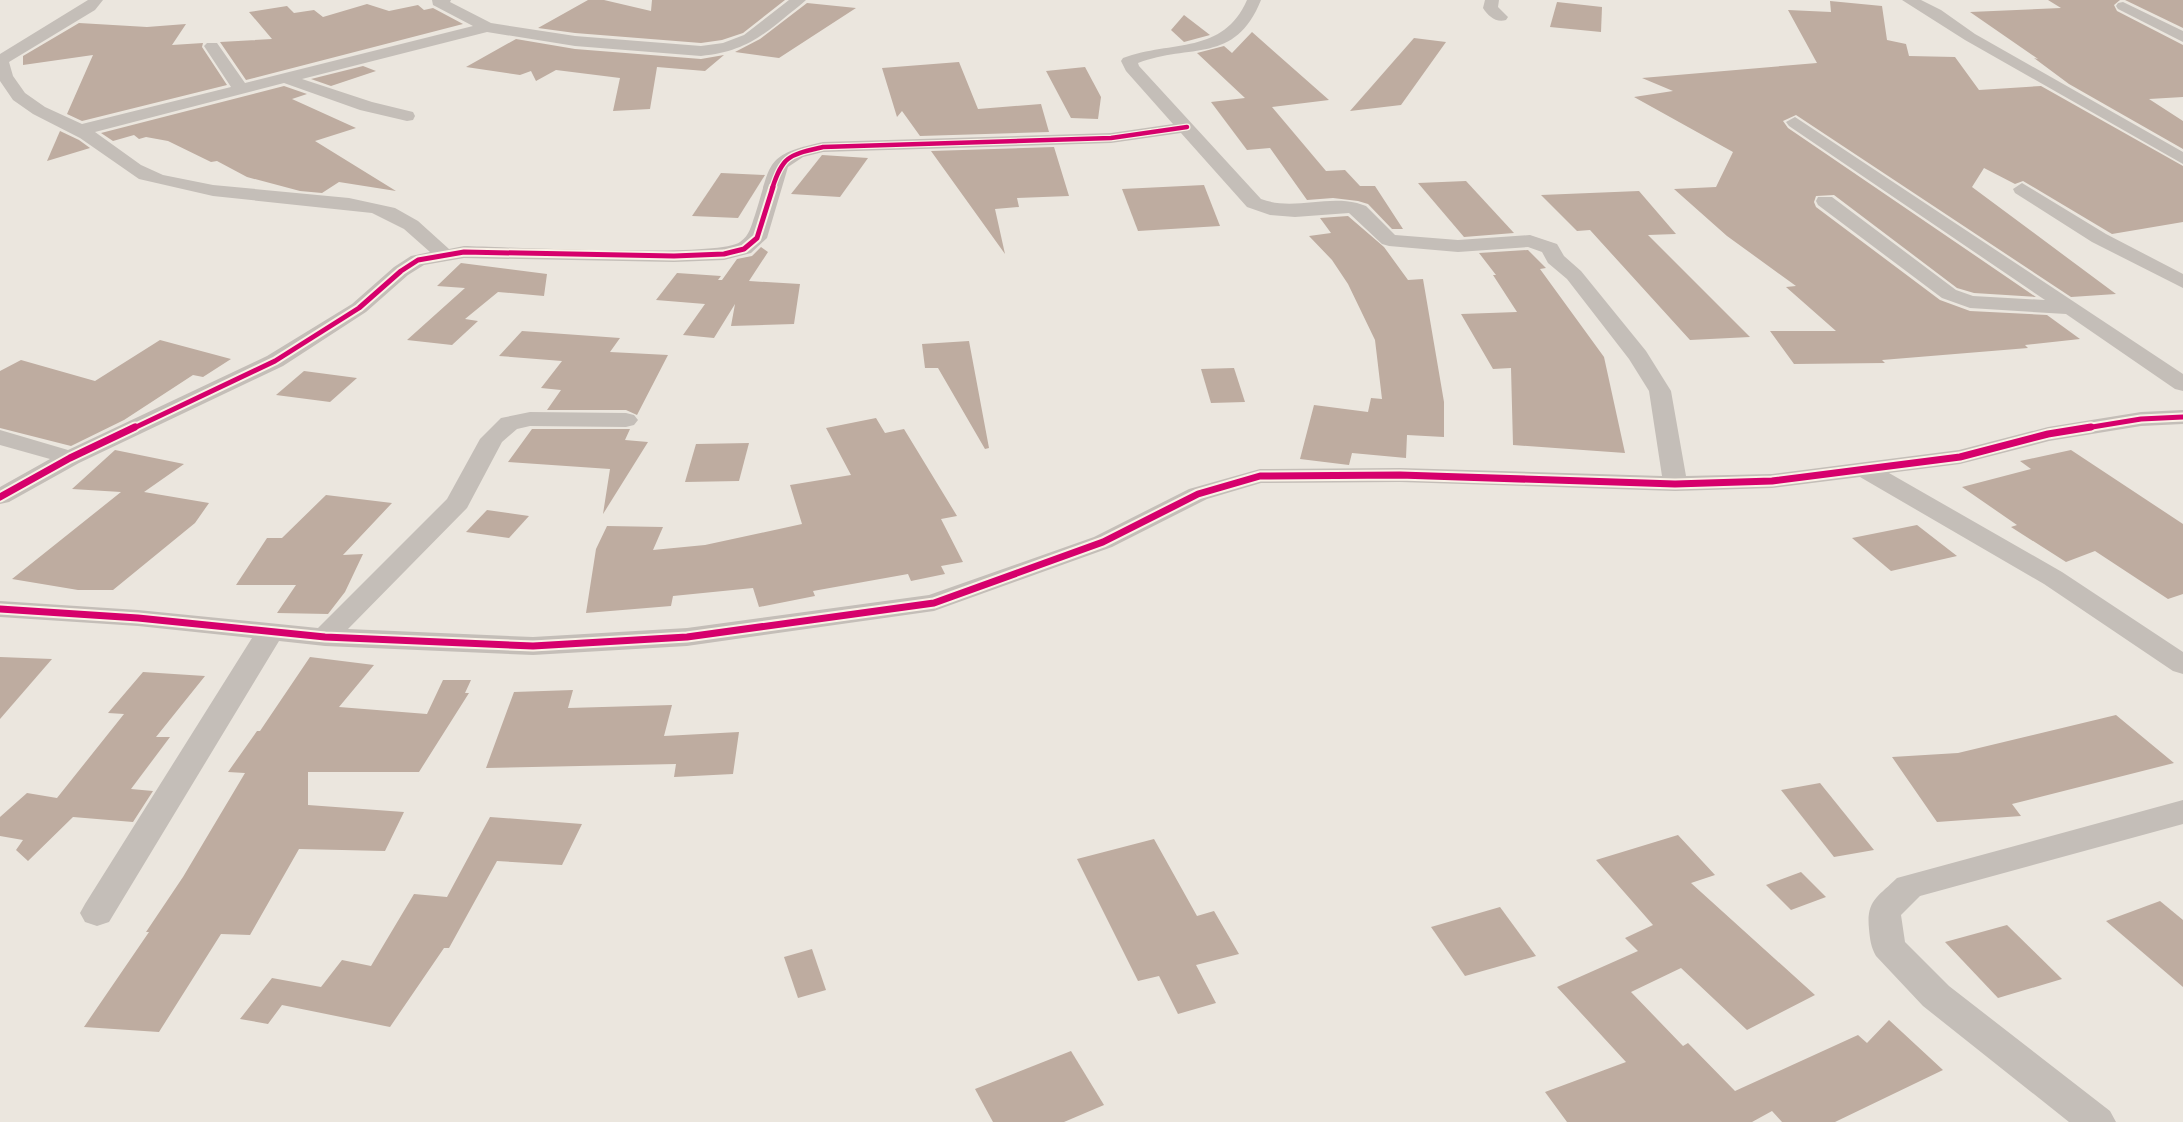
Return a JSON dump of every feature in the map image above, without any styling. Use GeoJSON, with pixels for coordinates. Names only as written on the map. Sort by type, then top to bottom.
{"type":"FeatureCollection","features":[{"type":"Feature","properties":{"kind":"street"},"geometry":{"type":"LineString","coordinates":[[96,0],[90,7],[1,69],[12,91],[26,103],[81,130],[124,163],[154,179],[208,190],[350,203],[388,212],[425,235],[443,254]]}},
{"type":"Feature","properties":{"kind":"street"},"geometry":{"type":"LineString","coordinates":[[444,0],[438,2],[486,27],[587,42],[701,51],[721,50],[761,31],[787,6],[799,0]]}},
{"type":"Feature","properties":{"kind":"street"},"geometry":{"type":"LineString","coordinates":[[1254,0],[1246,19],[1234,33],[1216,41],[1141,55],[1129,61],[1144,83],[1254,203],[1295,211],[1350,207],[1359,210],[1389,240],[1458,246],[1530,241],[1550,248],[1555,259],[1574,275],[1638,356],[1660,391],[1675,484]]}},
{"type":"Feature","properties":{"kind":"street"},"geometry":{"type":"LineString","coordinates":[[1492,0],[1490,8],[1501,17]]}},
{"type":"Feature","properties":{"kind":"street"},"geometry":{"type":"LineString","coordinates":[[1909,0],[1936,13],[1970,37],[2183,159]]}},
{"type":"Feature","properties":{"kind":"street"},"geometry":{"type":"LineString","coordinates":[[2123,6],[2183,37]]}},
{"type":"Feature","properties":{"kind":"street"},"geometry":{"type":"LineString","coordinates":[[81,130],[486,27]]}},
{"type":"Feature","properties":{"kind":"street"},"geometry":{"type":"LineString","coordinates":[[212,46],[241,89]]}},
{"type":"Feature","properties":{"kind":"street"},"geometry":{"type":"LineString","coordinates":[[284,78],[366,106],[407,116]]}},
{"type":"Feature","properties":{"kind":"street"},"geometry":{"type":"LineString","coordinates":[[1796,122],[2183,384]]}},
{"type":"Feature","properties":{"kind":"street"},"geometry":{"type":"LineString","coordinates":[[0,497],[70,458],[275,361],[359,308],[401,271],[418,260],[443,254],[724,254],[744,249],[757,238],[780,164],[797,153],[822,147],[1111,138],[1187,127]]}},
{"type":"Feature","properties":{"kind":"street"},"geometry":{"type":"LineString","coordinates":[[2022,189],[2099,238],[2183,282]]}},
{"type":"Feature","properties":{"kind":"street"},"geometry":{"type":"LineString","coordinates":[[1825,201],[1949,294],[1970,302],[2070,309]]}},
{"type":"Feature","properties":{"kind":"street"},"geometry":{"type":"LineString","coordinates":[[201,396],[232,399]]}},
{"type":"Feature","properties":{"kind":"street"},"geometry":{"type":"LineString","coordinates":[[0,609],[138,618],[325,637],[533,646],[687,637],[934,603],[1102,542],[1198,494],[1260,477],[1400,475],[1675,484],[1772,481],[1960,457],[2048,434],[2141,419],[2183,417]]}},
{"type":"Feature","properties":{"kind":"street"},"geometry":{"type":"LineString","coordinates":[[325,637],[457,503],[492,439],[509,423],[530,419],[626,420]]}},
{"type":"Feature","properties":{"kind":"street"},"geometry":{"type":"LineString","coordinates":[[0,437],[70,458]]}},
{"type":"Feature","properties":{"kind":"street"},"geometry":{"type":"LineString","coordinates":[[1864,469],[2053,578],[2183,665]]}},
{"type":"Feature","properties":{"kind":"street"},"geometry":{"type":"LineString","coordinates":[[97,913],[270,632]]}},
{"type":"Feature","properties":{"kind":"street"},"geometry":{"type":"LineString","coordinates":[[2097,1122],[1936,996],[1888,947],[1884,912],[1909,887],[2174,817],[2183,811]]}},
{"type":"Feature","properties":{"kind":"building"},"geometry":{"type":"Polygon","coordinates":[[[588,0],[604,0],[651,11],[652,0],[785,0],[743,33],[701,43],[538,28],[588,0]]]}},
{"type":"Feature","properties":{"kind":"building"},"geometry":{"type":"Polygon","coordinates":[[[2048,0],[2120,0],[2114,5],[2117,11],[2183,45],[2183,97],[2149,99],[2183,121],[2183,149],[2069,84],[1970,12],[2061,8],[2048,0]]]}},
{"type":"Feature","properties":{"kind":"building"},"geometry":{"type":"Polygon","coordinates":[[[2125,0],[2183,0],[2183,28],[2125,0]]]}},
{"type":"Feature","properties":{"kind":"building"},"geometry":{"type":"Polygon","coordinates":[[[1830,1],[1882,6],[1887,40],[1906,44],[1909,56],[1955,57],[1979,90],[2041,86],[2183,166],[2183,222],[2112,234],[2023,181],[2015,184],[1984,168],[1972,187],[2116,294],[2071,297],[1796,115],[1783,121],[1788,128],[2036,297],[1974,293],[1957,288],[1834,195],[1816,196],[1816,207],[1940,300],[1970,311],[2047,315],[2080,339],[2025,345],[2028,348],[1882,360],[1885,363],[1794,364],[1770,331],[1836,331],[1786,287],[1796,286],[1727,236],[1674,189],[1716,187],[1733,152],[1634,97],[1673,91],[1642,78],[1817,63],[1788,10],[1831,12],[1830,1]]]}},
{"type":"Feature","properties":{"kind":"building"},"geometry":{"type":"Polygon","coordinates":[[[1557,2],[1602,7],[1601,32],[1550,27],[1557,2]]]}},
{"type":"Feature","properties":{"kind":"building"},"geometry":{"type":"Polygon","coordinates":[[[807,3],[856,8],[779,58],[735,52],[760,39],[807,3]]]}},
{"type":"Feature","properties":{"kind":"building"},"geometry":{"type":"Polygon","coordinates":[[[367,4],[389,11],[418,5],[424,10],[433,8],[463,24],[246,80],[220,42],[272,39],[249,12],[287,6],[294,13],[314,10],[323,17],[367,4]]]}},
{"type":"Feature","properties":{"kind":"building"},"geometry":{"type":"Polygon","coordinates":[[[1184,15],[1210,35],[1184,42],[1171,30],[1184,15]]]}},
{"type":"Feature","properties":{"kind":"building"},"geometry":{"type":"Polygon","coordinates":[[[79,23],[147,27],[186,24],[172,45],[203,43],[202,47],[227,85],[82,121],[67,114],[93,55],[23,65],[23,56],[79,23]]]}},
{"type":"Feature","properties":{"kind":"building"},"geometry":{"type":"Polygon","coordinates":[[[1252,32],[1329,100],[1272,107],[1326,171],[1345,170],[1360,186],[1375,186],[1403,229],[1392,229],[1368,204],[1333,198],[1307,200],[1270,148],[1247,150],[1211,102],[1245,98],[1197,53],[1224,46],[1232,53],[1252,32]]]}},
{"type":"Feature","properties":{"kind":"building"},"geometry":{"type":"Polygon","coordinates":[[[1414,38],[1446,42],[1401,105],[1350,111],[1414,38]]]}},
{"type":"Feature","properties":{"kind":"building"},"geometry":{"type":"Polygon","coordinates":[[[516,39],[575,49],[701,59],[724,55],[705,71],[657,67],[650,109],[613,111],[620,78],[556,70],[536,81],[531,71],[520,75],[466,67],[516,39]]]}},
{"type":"Feature","properties":{"kind":"building"},"geometry":{"type":"Polygon","coordinates":[[[959,62],[978,109],[1041,104],[1049,132],[920,136],[902,111],[897,117],[882,68],[959,62]]]}},
{"type":"Feature","properties":{"kind":"building"},"geometry":{"type":"Polygon","coordinates":[[[363,66],[376,71],[331,86],[311,79],[363,66]]]}},
{"type":"Feature","properties":{"kind":"building"},"geometry":{"type":"Polygon","coordinates":[[[1085,67],[1101,97],[1098,119],[1071,118],[1046,71],[1085,67]]]}},
{"type":"Feature","properties":{"kind":"building"},"geometry":{"type":"Polygon","coordinates":[[[284,86],[307,94],[292,99],[356,128],[315,141],[396,191],[339,182],[322,193],[300,191],[247,177],[217,161],[211,162],[168,141],[146,137],[139,139],[134,135],[113,141],[101,133],[284,86]]]}},
{"type":"Feature","properties":{"kind":"building"},"geometry":{"type":"Polygon","coordinates":[[[60,131],[79,140],[90,148],[47,161],[60,131]]]}},
{"type":"Feature","properties":{"kind":"building"},"geometry":{"type":"Polygon","coordinates":[[[1054,147],[1069,196],[1017,198],[1019,207],[995,209],[1005,254],[931,151],[1054,147]]]}},
{"type":"Feature","properties":{"kind":"building"},"geometry":{"type":"Polygon","coordinates":[[[822,155],[868,158],[840,197],[791,194],[822,155]]]}},
{"type":"Feature","properties":{"kind":"building"},"geometry":{"type":"Polygon","coordinates":[[[721,173],[765,175],[738,218],[692,216],[721,173]]]}},
{"type":"Feature","properties":{"kind":"building"},"geometry":{"type":"Polygon","coordinates":[[[1466,181],[1514,233],[1464,237],[1418,183],[1466,181]]]}},
{"type":"Feature","properties":{"kind":"building"},"geometry":{"type":"Polygon","coordinates":[[[1204,185],[1220,226],[1138,231],[1122,189],[1204,185]]]}},
{"type":"Feature","properties":{"kind":"building"},"geometry":{"type":"Polygon","coordinates":[[[1639,191],[1676,234],[1648,235],[1750,337],[1690,340],[1590,230],[1577,231],[1541,195],[1639,191]]]}},
{"type":"Feature","properties":{"kind":"building"},"geometry":{"type":"Polygon","coordinates":[[[1348,216],[1384,247],[1408,280],[1423,279],[1444,402],[1444,437],[1407,435],[1406,458],[1352,453],[1349,465],[1300,459],[1314,405],[1368,412],[1371,398],[1382,399],[1375,340],[1348,284],[1332,260],[1309,236],[1331,233],[1320,218],[1348,216]]]}},
{"type":"Feature","properties":{"kind":"building"},"geometry":{"type":"Polygon","coordinates":[[[761,247],[768,252],[749,281],[800,284],[794,324],[731,326],[735,304],[714,338],[683,335],[705,304],[656,300],[677,273],[721,276],[718,280],[722,280],[737,259],[752,256],[761,247]]]}},
{"type":"Feature","properties":{"kind":"building"},"geometry":{"type":"Polygon","coordinates":[[[1528,250],[1546,268],[1540,269],[1604,357],[1625,453],[1513,445],[1511,368],[1493,369],[1461,314],[1517,312],[1493,275],[1496,275],[1479,253],[1528,250]]]}},
{"type":"Feature","properties":{"kind":"building"},"geometry":{"type":"Polygon","coordinates":[[[461,263],[547,274],[544,296],[498,292],[465,319],[478,321],[452,345],[407,340],[465,288],[437,286],[461,263]]]}},
{"type":"Feature","properties":{"kind":"building"},"geometry":{"type":"Polygon","coordinates":[[[522,331],[620,338],[610,352],[668,355],[637,415],[626,410],[547,410],[561,390],[541,388],[562,361],[499,356],[522,331]]]}},
{"type":"Feature","properties":{"kind":"building"},"geometry":{"type":"Polygon","coordinates":[[[160,340],[231,359],[203,377],[193,375],[124,420],[71,446],[0,428],[0,371],[21,360],[95,381],[160,340]]]}},
{"type":"Feature","properties":{"kind":"building"},"geometry":{"type":"Polygon","coordinates":[[[969,341],[989,448],[985,449],[938,368],[925,368],[922,344],[969,341]]]}},
{"type":"Feature","properties":{"kind":"building"},"geometry":{"type":"Polygon","coordinates":[[[1234,368],[1245,402],[1211,403],[1201,369],[1234,368]]]}},
{"type":"Feature","properties":{"kind":"building"},"geometry":{"type":"Polygon","coordinates":[[[304,371],[357,378],[330,402],[276,395],[304,371]]]}},
{"type":"Feature","properties":{"kind":"building"},"geometry":{"type":"Polygon","coordinates":[[[876,418],[885,433],[904,429],[957,516],[941,519],[963,562],[941,566],[945,574],[911,581],[908,574],[813,591],[815,596],[759,607],[753,588],[673,596],[671,606],[586,613],[596,549],[607,526],[663,527],[653,550],[705,545],[802,524],[790,485],[851,475],[826,428],[876,418]]]}},
{"type":"Feature","properties":{"kind":"building"},"geometry":{"type":"Polygon","coordinates":[[[532,429],[630,429],[625,440],[648,442],[603,514],[610,469],[508,462],[532,429]]]}},
{"type":"Feature","properties":{"kind":"building"},"geometry":{"type":"Polygon","coordinates":[[[749,443],[739,481],[685,482],[696,444],[749,443]]]}},
{"type":"Feature","properties":{"kind":"building"},"geometry":{"type":"Polygon","coordinates":[[[115,450],[184,464],[144,492],[209,503],[195,523],[113,590],[78,590],[12,579],[121,492],[72,489],[115,450]]]}},
{"type":"Feature","properties":{"kind":"building"},"geometry":{"type":"Polygon","coordinates":[[[2071,450],[2183,524],[2183,594],[2168,599],[2095,551],[2066,562],[2011,527],[2017,525],[1962,487],[2031,469],[2020,461],[2071,450]]]}},
{"type":"Feature","properties":{"kind":"building"},"geometry":{"type":"Polygon","coordinates":[[[326,495],[392,503],[343,555],[363,554],[345,592],[328,614],[277,613],[296,585],[236,585],[267,538],[282,538],[326,495]]]}},
{"type":"Feature","properties":{"kind":"building"},"geometry":{"type":"Polygon","coordinates":[[[487,510],[529,516],[509,538],[466,532],[487,510]]]}},
{"type":"Feature","properties":{"kind":"building"},"geometry":{"type":"Polygon","coordinates":[[[1917,525],[1957,556],[1891,571],[1852,538],[1917,525]]]}},
{"type":"Feature","properties":{"kind":"building"},"geometry":{"type":"Polygon","coordinates":[[[0,657],[52,659],[0,719],[0,657]]]}},
{"type":"Feature","properties":{"kind":"building"},"geometry":{"type":"Polygon","coordinates":[[[310,657],[374,665],[339,707],[427,714],[443,680],[471,680],[465,693],[469,693],[419,772],[308,772],[308,805],[404,812],[385,851],[299,849],[250,935],[221,934],[159,1032],[84,1027],[149,932],[146,932],[183,877],[245,773],[228,772],[257,731],[260,731],[310,657]]]}},
{"type":"Feature","properties":{"kind":"building"},"geometry":{"type":"Polygon","coordinates":[[[143,672],[205,676],[156,737],[170,737],[131,789],[153,791],[133,822],[73,817],[28,861],[16,850],[23,840],[0,836],[0,817],[27,793],[57,798],[124,714],[108,713],[143,672]]]}},
{"type":"Feature","properties":{"kind":"building"},"geometry":{"type":"Polygon","coordinates":[[[573,690],[568,708],[672,705],[664,736],[739,732],[733,774],[674,777],[676,764],[486,768],[514,692],[573,690]]]}},
{"type":"Feature","properties":{"kind":"building"},"geometry":{"type":"Polygon","coordinates":[[[2116,715],[2174,763],[2012,804],[2021,816],[1937,822],[1892,757],[1958,753],[2116,715]]]}},
{"type":"Feature","properties":{"kind":"building"},"geometry":{"type":"Polygon","coordinates":[[[1820,783],[1874,850],[1834,857],[1781,790],[1820,783]]]}},
{"type":"Feature","properties":{"kind":"building"},"geometry":{"type":"Polygon","coordinates":[[[490,817],[582,824],[562,865],[497,861],[449,948],[444,948],[390,1027],[282,1005],[268,1024],[240,1019],[272,978],[321,987],[342,960],[371,966],[414,894],[447,897],[490,817]]]}},
{"type":"Feature","properties":{"kind":"building"},"geometry":{"type":"Polygon","coordinates":[[[1678,835],[1715,875],[1691,883],[1815,995],[1747,1030],[1681,968],[1631,992],[1683,1046],[1688,1043],[1735,1091],[1858,1035],[1867,1043],[1889,1020],[1943,1070],[1835,1122],[1782,1122],[1772,1111],[1752,1122],[1567,1122],[1545,1092],[1626,1062],[1557,987],[1638,951],[1625,938],[1653,925],[1596,860],[1678,835]]]}},
{"type":"Feature","properties":{"kind":"building"},"geometry":{"type":"Polygon","coordinates":[[[1154,839],[1197,916],[1214,911],[1239,954],[1196,965],[1216,1003],[1178,1014],[1159,976],[1138,981],[1077,859],[1154,839]]]}},
{"type":"Feature","properties":{"kind":"building"},"geometry":{"type":"Polygon","coordinates":[[[1801,872],[1826,897],[1791,910],[1766,885],[1801,872]]]}},
{"type":"Feature","properties":{"kind":"building"},"geometry":{"type":"Polygon","coordinates":[[[2160,901],[2183,920],[2183,987],[2106,921],[2160,901]]]}},
{"type":"Feature","properties":{"kind":"building"},"geometry":{"type":"Polygon","coordinates":[[[1500,907],[1536,956],[1465,976],[1431,927],[1500,907]]]}},
{"type":"Feature","properties":{"kind":"building"},"geometry":{"type":"Polygon","coordinates":[[[2007,925],[2062,979],[1998,998],[1945,942],[2007,925]]]}},
{"type":"Feature","properties":{"kind":"building"},"geometry":{"type":"Polygon","coordinates":[[[812,949],[826,990],[798,998],[784,957],[812,949]]]}},
{"type":"Feature","properties":{"kind":"building"},"geometry":{"type":"Polygon","coordinates":[[[1071,1051],[1104,1105],[1064,1122],[993,1122],[975,1089],[1071,1051]]]}},
{"type":"Feature","properties":{"kind":"cycle path"},"geometry":{"type":"LineString","coordinates":[[0,497],[70,458],[275,361],[359,308],[401,271],[418,260],[464,252],[674,256],[724,254],[744,249],[757,238],[780,164],[797,153],[823,147],[1111,138],[1187,127]]}},
{"type":"Feature","properties":{"kind":"cycle path"},"geometry":{"type":"LineString","coordinates":[[0,609],[138,618],[325,637],[533,646],[687,637],[934,603],[1103,542],[1198,494],[1260,476],[1400,475],[1675,484],[1772,481],[1960,457],[2048,434],[2141,419],[2183,417]]}}]}
